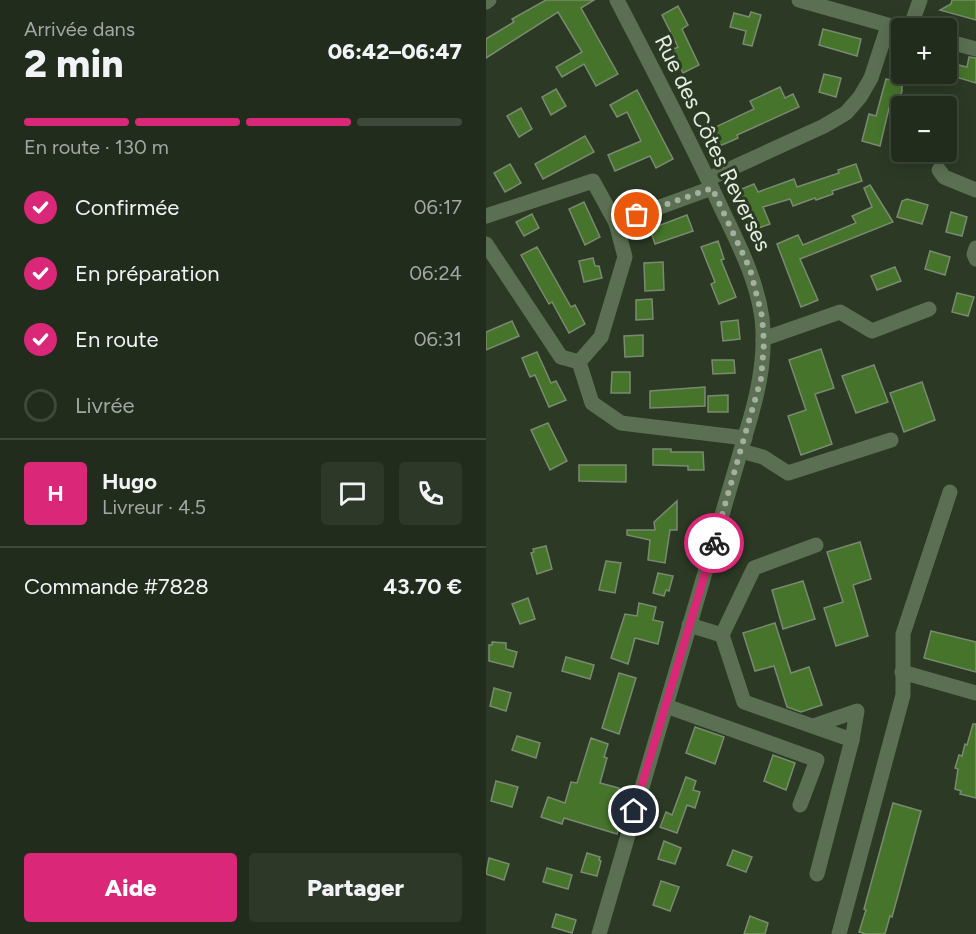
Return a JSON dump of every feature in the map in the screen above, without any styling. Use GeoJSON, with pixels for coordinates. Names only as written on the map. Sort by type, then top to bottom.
{"type":"FeatureCollection","features":[{"type":"Feature","properties":{"kind":"street","name":"Rue des Côtes Reverses"},"geometry":{"type":"LineString","coordinates":[[599,934],[761,379],[763,339],[762,316],[750,269],[710,184],[617,0]]}},
{"type":"Feature","properties":{"kind":"street"},"geometry":{"type":"LineString","coordinates":[[799,0],[891,26]]}},
{"type":"Feature","properties":{"kind":"street"},"geometry":{"type":"LineString","coordinates":[[914,18],[920,0]]}},
{"type":"Feature","properties":{"kind":"street"},"geometry":{"type":"LineString","coordinates":[[616,223],[710,184],[846,113],[860,97],[891,36]]}},
{"type":"Feature","properties":{"kind":"street"},"geometry":{"type":"LineString","coordinates":[[957,44],[976,49]]}},
{"type":"Feature","properties":{"kind":"street"},"geometry":{"type":"LineString","coordinates":[[939,170],[944,177],[976,190]]}},
{"type":"Feature","properties":{"kind":"street"},"geometry":{"type":"LineString","coordinates":[[486,216],[593,181],[616,223],[625,257],[601,337],[579,362]]}},
{"type":"Feature","properties":{"kind":"street"},"geometry":{"type":"LineString","coordinates":[[486,244],[561,357],[579,362]]}},
{"type":"Feature","properties":{"kind":"street"},"geometry":{"type":"LineString","coordinates":[[976,248],[974,254],[976,259]]}},
{"type":"Feature","properties":{"kind":"street"},"geometry":{"type":"LineString","coordinates":[[763,339],[840,312],[872,331],[929,309]]}},
{"type":"Feature","properties":{"kind":"street"},"geometry":{"type":"LineString","coordinates":[[579,362],[592,403],[621,423],[743,444],[788,473],[891,440]]}},
{"type":"Feature","properties":{"kind":"street"},"geometry":{"type":"LineString","coordinates":[[839,934],[903,695],[903,634],[950,492]]}},
{"type":"Feature","properties":{"kind":"street"},"geometry":{"type":"LineString","coordinates":[[816,545],[754,568],[722,635],[744,702],[852,740]]}},
{"type":"Feature","properties":{"kind":"street"},"geometry":{"type":"LineString","coordinates":[[689,625],[722,635]]}},
{"type":"Feature","properties":{"kind":"street"},"geometry":{"type":"LineString","coordinates":[[902,672],[976,693]]}},
{"type":"Feature","properties":{"kind":"street"},"geometry":{"type":"LineString","coordinates":[[666,706],[817,760],[800,805]]}},
{"type":"Feature","properties":{"kind":"street"},"geometry":{"type":"LineString","coordinates":[[813,726],[857,711],[852,740],[817,874]]}},
{"type":"Feature","properties":{"kind":"building"},"geometry":{"type":"Polygon","coordinates":[[[546,0],[594,0],[581,8],[618,74],[596,86],[584,64],[562,77],[556,67],[582,52],[558,12],[486,58],[486,39],[514,22],[512,19],[546,0]]]}},
{"type":"Feature","properties":{"kind":"building"},"geometry":{"type":"Polygon","coordinates":[[[952,0],[976,0],[976,20],[940,10],[951,4],[952,0]]]}},
{"type":"Feature","properties":{"kind":"building"},"geometry":{"type":"Polygon","coordinates":[[[678,6],[688,25],[682,29],[699,65],[683,73],[671,50],[678,47],[662,15],[678,6]]]}},
{"type":"Feature","properties":{"kind":"building"},"geometry":{"type":"Polygon","coordinates":[[[751,12],[761,15],[752,46],[743,44],[746,31],[730,27],[734,13],[749,17],[751,12]]]}},
{"type":"Feature","properties":{"kind":"building"},"geometry":{"type":"Polygon","coordinates":[[[823,29],[861,39],[857,56],[819,45],[823,29]]]}},
{"type":"Feature","properties":{"kind":"building"},"geometry":{"type":"Polygon","coordinates":[[[969,57],[976,58],[976,83],[957,77],[957,65],[967,67],[969,57]]]}},
{"type":"Feature","properties":{"kind":"building"},"geometry":{"type":"Polygon","coordinates":[[[824,74],[841,78],[836,97],[819,92],[824,74]]]}},
{"type":"Feature","properties":{"kind":"building"},"geometry":{"type":"Polygon","coordinates":[[[891,76],[891,84],[902,84],[902,91],[900,96],[891,96],[891,109],[889,108],[880,146],[862,141],[869,114],[876,116],[886,79],[890,80],[891,76]]]}},
{"type":"Feature","properties":{"kind":"building"},"geometry":{"type":"Polygon","coordinates":[[[780,87],[785,98],[793,94],[799,107],[737,135],[738,138],[715,148],[707,131],[754,109],[750,101],[780,87]]]}},
{"type":"Feature","properties":{"kind":"building"},"geometry":{"type":"Polygon","coordinates":[[[556,89],[566,106],[551,115],[542,97],[556,89]]]}},
{"type":"Feature","properties":{"kind":"building"},"geometry":{"type":"Polygon","coordinates":[[[637,90],[673,159],[656,168],[650,156],[615,171],[608,155],[641,141],[627,112],[617,117],[610,105],[637,90]]]}},
{"type":"Feature","properties":{"kind":"building"},"geometry":{"type":"Polygon","coordinates":[[[521,108],[532,129],[519,137],[507,116],[521,108]]]}},
{"type":"Feature","properties":{"kind":"building"},"geometry":{"type":"Polygon","coordinates":[[[585,136],[594,152],[543,179],[535,164],[585,136]]]}},
{"type":"Feature","properties":{"kind":"building"},"geometry":{"type":"Polygon","coordinates":[[[510,164],[521,183],[505,192],[494,173],[510,164]]]}},
{"type":"Feature","properties":{"kind":"building"},"geometry":{"type":"Polygon","coordinates":[[[856,164],[862,181],[832,191],[833,194],[816,200],[815,198],[793,206],[790,199],[763,207],[770,224],[753,230],[737,191],[754,184],[758,192],[794,179],[797,187],[839,173],[838,170],[856,164]]]}},
{"type":"Feature","properties":{"kind":"building"},"geometry":{"type":"Polygon","coordinates":[[[870,185],[893,222],[800,259],[818,300],[801,307],[777,244],[798,235],[803,245],[856,223],[852,216],[872,207],[864,188],[870,185]]]}},
{"type":"Feature","properties":{"kind":"building"},"geometry":{"type":"Polygon","coordinates":[[[907,199],[928,205],[922,224],[897,217],[902,201],[907,199]]]}},
{"type":"Feature","properties":{"kind":"building"},"geometry":{"type":"Polygon","coordinates":[[[584,202],[600,237],[585,245],[569,209],[584,202]]]}},
{"type":"Feature","properties":{"kind":"building"},"geometry":{"type":"Polygon","coordinates":[[[951,212],[967,217],[962,236],[946,232],[951,212]]]}},
{"type":"Feature","properties":{"kind":"building"},"geometry":{"type":"Polygon","coordinates":[[[532,214],[539,228],[524,236],[516,222],[532,214]]]}},
{"type":"Feature","properties":{"kind":"building"},"geometry":{"type":"Polygon","coordinates":[[[687,215],[693,231],[655,244],[650,229],[687,215]]]}},
{"type":"Feature","properties":{"kind":"building"},"geometry":{"type":"Polygon","coordinates":[[[718,241],[724,259],[721,260],[736,297],[719,304],[711,284],[715,282],[701,247],[718,241]]]}},
{"type":"Feature","properties":{"kind":"building"},"geometry":{"type":"Polygon","coordinates":[[[537,247],[571,307],[575,305],[585,324],[569,333],[552,302],[549,304],[521,255],[537,247]]]}},
{"type":"Feature","properties":{"kind":"building"},"geometry":{"type":"Polygon","coordinates":[[[930,251],[950,257],[945,275],[925,269],[930,251]]]}},
{"type":"Feature","properties":{"kind":"building"},"geometry":{"type":"Polygon","coordinates":[[[593,258],[595,266],[599,266],[602,278],[584,282],[579,261],[593,258]]]}},
{"type":"Feature","properties":{"kind":"building"},"geometry":{"type":"Polygon","coordinates":[[[663,262],[664,290],[645,291],[644,263],[663,262]]]}},
{"type":"Feature","properties":{"kind":"building"},"geometry":{"type":"Polygon","coordinates":[[[895,267],[901,281],[877,290],[871,276],[895,267]]]}},
{"type":"Feature","properties":{"kind":"building"},"geometry":{"type":"Polygon","coordinates":[[[957,293],[974,297],[968,316],[952,312],[957,293]]]}},
{"type":"Feature","properties":{"kind":"building"},"geometry":{"type":"Polygon","coordinates":[[[652,299],[653,319],[636,320],[636,300],[652,299]]]}},
{"type":"Feature","properties":{"kind":"building"},"geometry":{"type":"Polygon","coordinates":[[[738,320],[740,339],[723,341],[721,322],[738,320]]]}},
{"type":"Feature","properties":{"kind":"building"},"geometry":{"type":"Polygon","coordinates":[[[512,321],[519,336],[486,350],[486,332],[512,321]]]}},
{"type":"Feature","properties":{"kind":"building"},"geometry":{"type":"Polygon","coordinates":[[[643,335],[643,356],[625,357],[624,336],[643,335]]]}},
{"type":"Feature","properties":{"kind":"building"},"geometry":{"type":"Polygon","coordinates":[[[821,349],[834,388],[815,394],[832,444],[801,455],[788,416],[806,410],[789,360],[821,349]]]}},
{"type":"Feature","properties":{"kind":"building"},"geometry":{"type":"Polygon","coordinates":[[[537,352],[551,383],[556,381],[566,400],[549,407],[535,375],[530,377],[522,358],[537,352]]]}},
{"type":"Feature","properties":{"kind":"building"},"geometry":{"type":"Polygon","coordinates":[[[712,360],[734,360],[735,373],[713,374],[712,360]]]}},
{"type":"Feature","properties":{"kind":"building"},"geometry":{"type":"Polygon","coordinates":[[[874,365],[888,402],[856,413],[842,376],[874,365]]]}},
{"type":"Feature","properties":{"kind":"building"},"geometry":{"type":"Polygon","coordinates":[[[612,372],[630,372],[630,393],[611,393],[612,372]]]}},
{"type":"Feature","properties":{"kind":"building"},"geometry":{"type":"Polygon","coordinates":[[[922,382],[935,420],[904,432],[890,393],[922,382]]]}},
{"type":"Feature","properties":{"kind":"building"},"geometry":{"type":"Polygon","coordinates":[[[705,387],[705,406],[650,408],[650,391],[705,387]]]}},
{"type":"Feature","properties":{"kind":"building"},"geometry":{"type":"Polygon","coordinates":[[[728,395],[728,412],[708,412],[708,396],[728,395]]]}},
{"type":"Feature","properties":{"kind":"building"},"geometry":{"type":"Polygon","coordinates":[[[548,423],[567,461],[550,470],[531,430],[548,423]]]}},
{"type":"Feature","properties":{"kind":"building"},"geometry":{"type":"Polygon","coordinates":[[[653,449],[671,449],[671,452],[703,452],[704,470],[688,470],[688,466],[653,465],[653,449]]]}},
{"type":"Feature","properties":{"kind":"building"},"geometry":{"type":"Polygon","coordinates":[[[579,465],[626,465],[626,482],[579,481],[579,465]]]}},
{"type":"Feature","properties":{"kind":"building"},"geometry":{"type":"Polygon","coordinates":[[[677,501],[677,530],[670,530],[665,563],[648,560],[650,540],[627,535],[627,530],[655,530],[654,522],[677,501]]]}},
{"type":"Feature","properties":{"kind":"building"},"geometry":{"type":"Polygon","coordinates":[[[860,542],[871,579],[853,585],[868,636],[836,646],[824,608],[843,602],[827,552],[860,542]]]}},
{"type":"Feature","properties":{"kind":"building"},"geometry":{"type":"Polygon","coordinates":[[[546,546],[552,569],[537,574],[531,553],[534,552],[533,549],[546,546]]]}},
{"type":"Feature","properties":{"kind":"building"},"geometry":{"type":"Polygon","coordinates":[[[606,561],[621,563],[615,593],[599,590],[606,561]]]}},
{"type":"Feature","properties":{"kind":"building"},"geometry":{"type":"Polygon","coordinates":[[[658,573],[673,576],[669,591],[666,590],[664,596],[653,593],[658,573]]]}},
{"type":"Feature","properties":{"kind":"building"},"geometry":{"type":"Polygon","coordinates":[[[803,581],[815,619],[783,629],[772,590],[803,581]]]}},
{"type":"Feature","properties":{"kind":"building"},"geometry":{"type":"Polygon","coordinates":[[[528,598],[535,619],[520,624],[512,604],[528,598]]]}},
{"type":"Feature","properties":{"kind":"building"},"geometry":{"type":"Polygon","coordinates":[[[639,603],[656,607],[653,620],[663,622],[658,644],[635,638],[628,664],[611,658],[625,614],[637,616],[639,603]]]}},
{"type":"Feature","properties":{"kind":"building"},"geometry":{"type":"Polygon","coordinates":[[[775,623],[791,673],[809,667],[822,705],[801,712],[787,707],[774,666],[755,671],[743,633],[775,623]]]}},
{"type":"Feature","properties":{"kind":"building"},"geometry":{"type":"Polygon","coordinates":[[[931,631],[976,642],[976,672],[924,658],[931,631]]]}},
{"type":"Feature","properties":{"kind":"building"},"geometry":{"type":"Polygon","coordinates":[[[492,642],[506,643],[506,649],[517,652],[513,667],[489,661],[489,645],[492,645],[492,642]]]}},
{"type":"Feature","properties":{"kind":"building"},"geometry":{"type":"Polygon","coordinates":[[[566,657],[594,665],[590,679],[562,671],[566,657]]]}},
{"type":"Feature","properties":{"kind":"building"},"geometry":{"type":"Polygon","coordinates":[[[619,673],[636,678],[619,734],[602,728],[619,673]]]}},
{"type":"Feature","properties":{"kind":"building"},"geometry":{"type":"Polygon","coordinates":[[[494,688],[511,693],[506,711],[490,706],[494,688]]]}},
{"type":"Feature","properties":{"kind":"building"},"geometry":{"type":"Polygon","coordinates":[[[973,724],[976,724],[976,798],[960,794],[961,791],[955,789],[958,769],[955,768],[959,755],[962,756],[965,744],[967,745],[973,724]]]}},
{"type":"Feature","properties":{"kind":"building"},"geometry":{"type":"Polygon","coordinates":[[[695,727],[724,737],[715,764],[686,753],[695,727]]]}},
{"type":"Feature","properties":{"kind":"building"},"geometry":{"type":"Polygon","coordinates":[[[517,736],[540,743],[536,758],[512,750],[517,736]]]}},
{"type":"Feature","properties":{"kind":"building"},"geometry":{"type":"Polygon","coordinates":[[[591,738],[608,744],[604,757],[607,758],[600,783],[619,788],[611,811],[622,814],[617,834],[564,818],[562,824],[541,817],[548,797],[565,803],[571,782],[577,783],[591,738]]]}},
{"type":"Feature","properties":{"kind":"building"},"geometry":{"type":"Polygon","coordinates":[[[773,755],[795,763],[786,790],[764,781],[773,755]]]}},
{"type":"Feature","properties":{"kind":"building"},"geometry":{"type":"Polygon","coordinates":[[[686,777],[696,781],[693,790],[700,792],[695,808],[687,805],[677,833],[660,827],[666,812],[672,815],[686,777]]]}},
{"type":"Feature","properties":{"kind":"building"},"geometry":{"type":"Polygon","coordinates":[[[496,781],[518,787],[512,807],[491,801],[496,781]]]}},
{"type":"Feature","properties":{"kind":"building"},"geometry":{"type":"Polygon","coordinates":[[[893,803],[921,811],[892,917],[890,916],[885,934],[866,934],[859,932],[893,803]]]}},
{"type":"Feature","properties":{"kind":"building"},"geometry":{"type":"Polygon","coordinates":[[[664,841],[681,848],[675,864],[658,859],[664,841]]]}},
{"type":"Feature","properties":{"kind":"building"},"geometry":{"type":"Polygon","coordinates":[[[733,850],[752,857],[746,872],[727,865],[733,850]]]}},
{"type":"Feature","properties":{"kind":"building"},"geometry":{"type":"Polygon","coordinates":[[[587,853],[600,857],[597,876],[581,872],[587,853]]]}},
{"type":"Feature","properties":{"kind":"building"},"geometry":{"type":"Polygon","coordinates":[[[489,858],[509,864],[504,880],[486,874],[489,858]]]}},
{"type":"Feature","properties":{"kind":"building"},"geometry":{"type":"Polygon","coordinates":[[[547,868],[572,875],[568,889],[543,882],[547,868]]]}},
{"type":"Feature","properties":{"kind":"building"},"geometry":{"type":"Polygon","coordinates":[[[661,881],[679,887],[670,911],[653,905],[661,881]]]}},
{"type":"Feature","properties":{"kind":"building"},"geometry":{"type":"Polygon","coordinates":[[[556,914],[576,920],[572,933],[552,927],[556,914]]]}},
{"type":"Feature","properties":{"kind":"building"},"geometry":{"type":"Polygon","coordinates":[[[750,916],[768,923],[765,934],[744,934],[750,916]]]}},
{"type":"Feature","properties":{"kind":"way so far"},"geometry":{"type":"LineString","coordinates":[[637,215],[712,188],[750,269],[762,316],[764,343],[761,379],[714,543]]}},
{"type":"Feature","properties":{"kind":"route"},"geometry":{"type":"LineString","coordinates":[[634,811],[714,543]]}}]}
